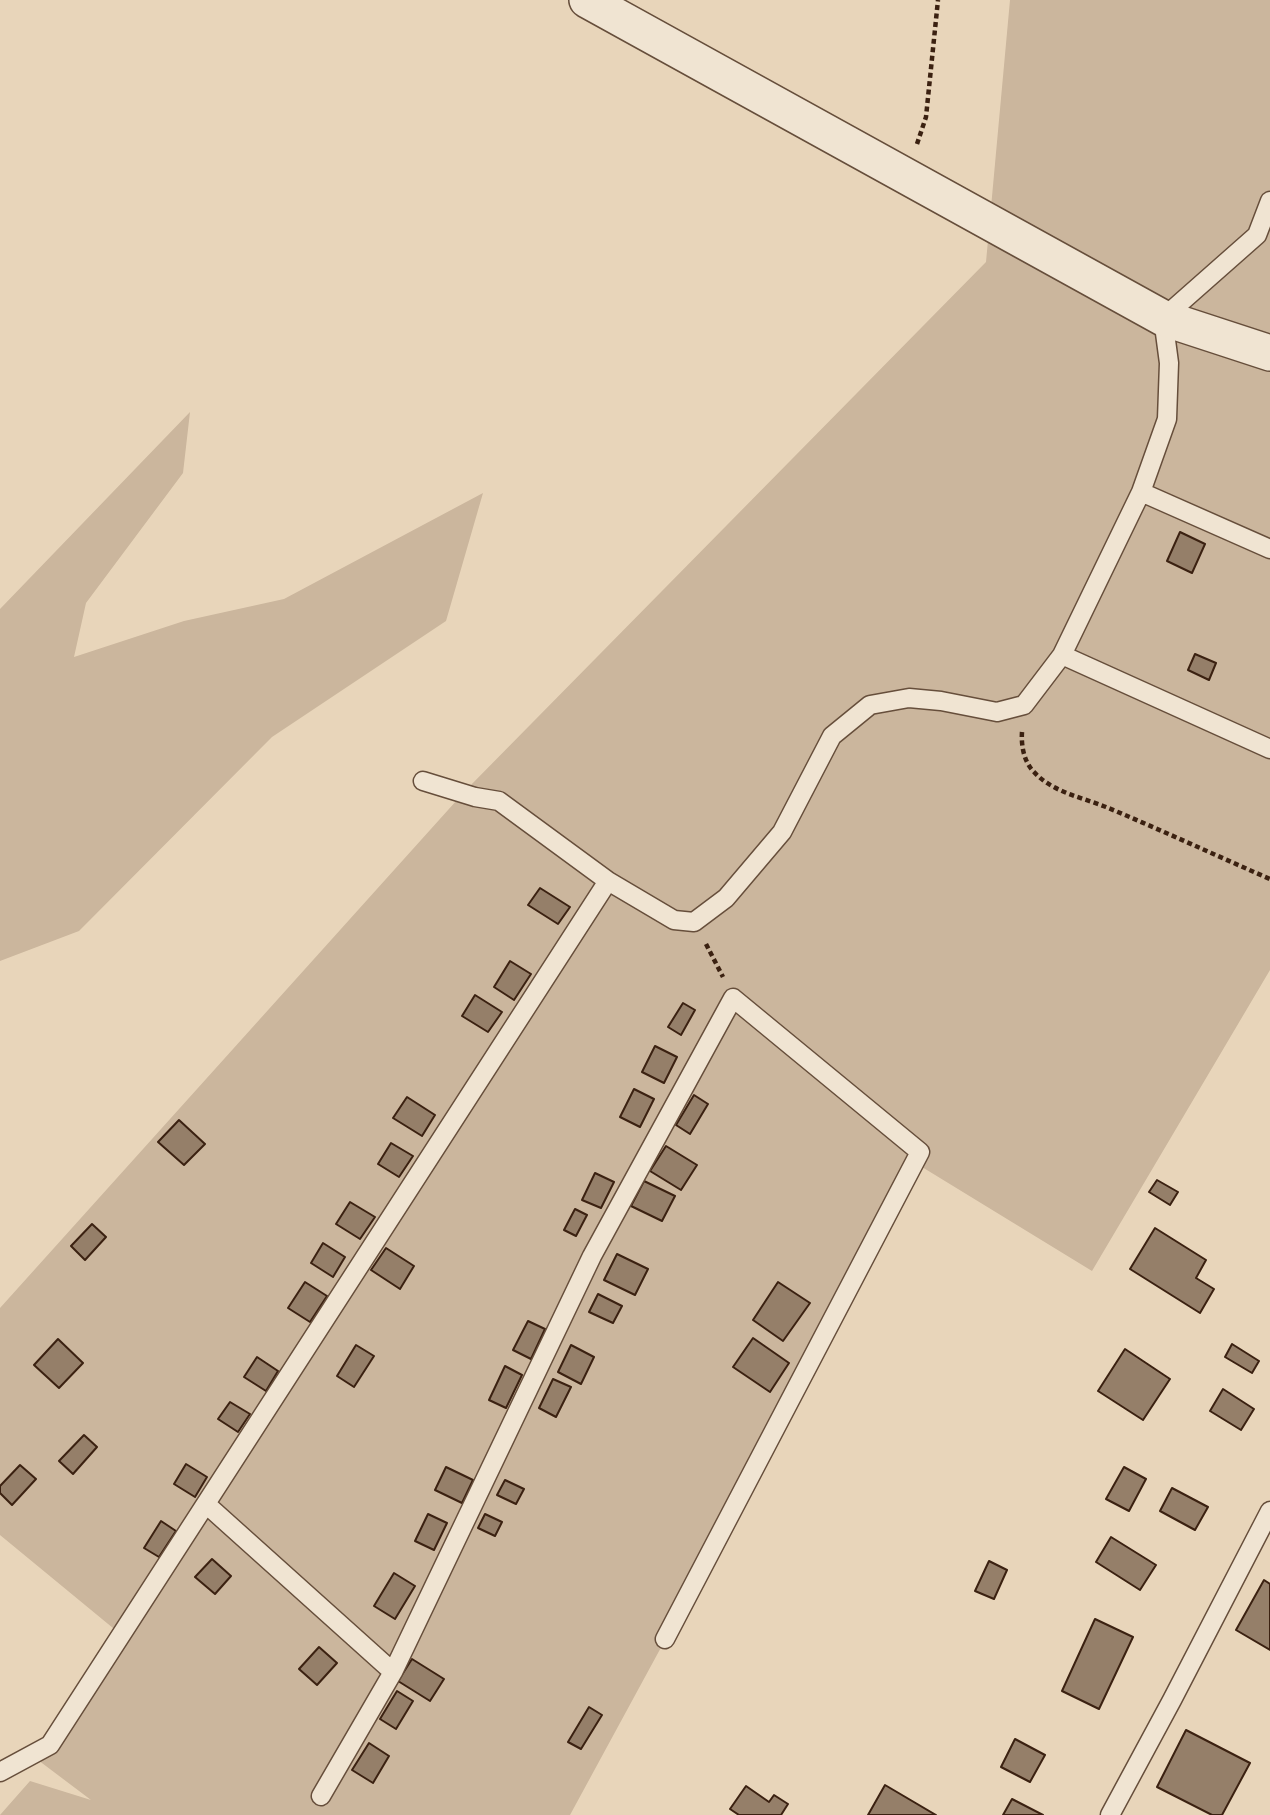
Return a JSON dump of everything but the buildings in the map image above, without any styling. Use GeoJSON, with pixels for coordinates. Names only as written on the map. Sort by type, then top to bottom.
{"type":"FeatureCollection","features":[{"type":"Feature","properties":{"kind":"street"},"geometry":{"type":"LineString","coordinates":[[587,0],[1163,318],[1270,353]]}},
{"type":"Feature","properties":{"kind":"lane"},"geometry":{"type":"LineString","coordinates":[[423,780],[475,797],[499,801],[608,881],[674,919],[694,922],[726,898],[782,832],[832,736],[870,705],[909,698],[997,712],[1024,705],[1062,655],[1141,492],[1167,419],[1169,363],[1163,318],[1257,234],[1270,201]]}},
{"type":"Feature","properties":{"kind":"lane"},"geometry":{"type":"LineString","coordinates":[[1141,492],[1270,549]]}},
{"type":"Feature","properties":{"kind":"lane"},"geometry":{"type":"LineString","coordinates":[[1062,655],[1270,748]]}},
{"type":"Feature","properties":{"kind":"lane"},"geometry":{"type":"LineString","coordinates":[[0,1772],[50,1745],[608,881]]}},
{"type":"Feature","properties":{"kind":"lane"},"geometry":{"type":"LineString","coordinates":[[321,1796],[393,1672],[593,1256],[733,998],[920,1152],[665,1639]]}},
{"type":"Feature","properties":{"kind":"lane"},"geometry":{"type":"LineString","coordinates":[[206,1504],[393,1672]]}},
{"type":"Feature","properties":{"kind":"lane"},"geometry":{"type":"LineString","coordinates":[[1110,1815],[1270,1511]]}},
{"type":"Feature","properties":{"kind":"path"},"geometry":{"type":"LineString","coordinates":[[907,177],[926,117],[938,0]]}},
{"type":"Feature","properties":{"kind":"path"},"geometry":{"type":"LineString","coordinates":[[1024,705],[1021,740],[1027,763],[1035,774],[1061,791],[1270,879]]}},
{"type":"Feature","properties":{"kind":"path"},"geometry":{"type":"LineString","coordinates":[[694,922],[733,998]]}},
{"type":"Feature","properties":{"kind":"shaded area"},"geometry":{"type":"Polygon","coordinates":[[[1010,0],[1270,0],[1270,970],[1092,1271],[922,1167],[570,1815],[0,1815],[30,1781],[91,1800],[30,1754],[119,1633],[0,1535],[0,1308],[466,790],[986,262],[1010,0]]]}},
{"type":"Feature","properties":{"kind":"shaded area"},"geometry":{"type":"Polygon","coordinates":[[[190,412],[183,473],[86,603],[74,657],[184,621],[284,599],[483,493],[446,621],[272,737],[79,931],[0,961],[0,609],[190,412]]]}}]}
